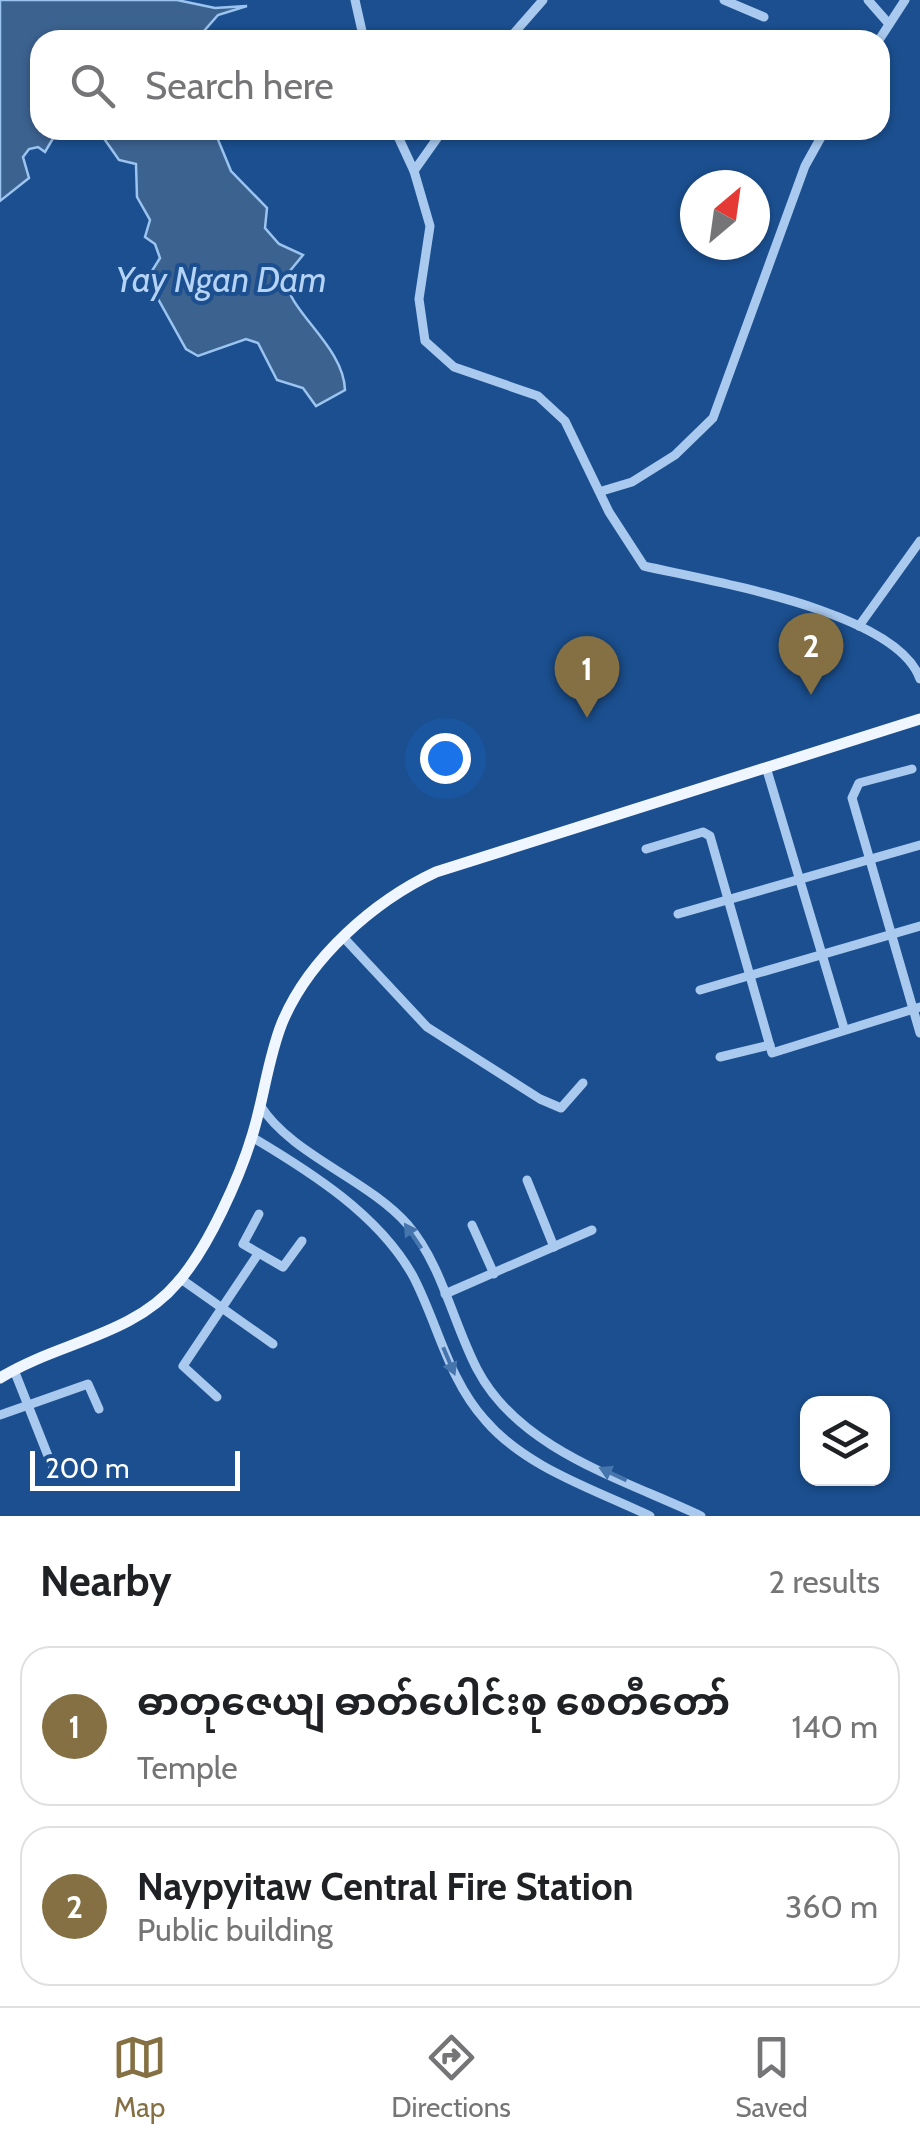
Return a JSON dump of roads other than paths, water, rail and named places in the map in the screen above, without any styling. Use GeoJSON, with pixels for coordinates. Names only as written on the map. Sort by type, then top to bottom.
{"type":"FeatureCollection","features":[{"type":"Feature","properties":{"kind":"main road"},"geometry":{"type":"LineString","coordinates":[[6,1374],[144,1315],[181,1279],[218,1214],[252,1137],[275,1043],[289,1009],[344,938],[376,907],[436,872],[920,719]]}},
{"type":"Feature","properties":{"kind":"street"},"geometry":{"type":"LineString","coordinates":[[355,0],[362,30]]}},
{"type":"Feature","properties":{"kind":"street"},"geometry":{"type":"LineString","coordinates":[[517,30],[543,0]]}},
{"type":"Feature","properties":{"kind":"street"},"geometry":{"type":"LineString","coordinates":[[724,0],[764,18]]}},
{"type":"Feature","properties":{"kind":"street"},"geometry":{"type":"LineString","coordinates":[[868,0],[889,24]]}},
{"type":"Feature","properties":{"kind":"street"},"geometry":{"type":"LineString","coordinates":[[885,30],[905,0]]}},
{"type":"Feature","properties":{"kind":"street"},"geometry":{"type":"LineString","coordinates":[[400,140],[414,171],[430,226],[419,299],[425,340],[454,366],[538,396],[564,421],[602,491],[608,512],[644,566],[804,602],[858,626],[914,661],[920,680]]}},
{"type":"Feature","properties":{"kind":"street"},"geometry":{"type":"LineString","coordinates":[[414,171],[436,140]]}},
{"type":"Feature","properties":{"kind":"street"},"geometry":{"type":"LineString","coordinates":[[602,491],[632,482],[676,455],[713,418],[805,166],[819,140]]}},
{"type":"Feature","properties":{"kind":"street"},"geometry":{"type":"LineString","coordinates":[[858,626],[920,541]]}},
{"type":"Feature","properties":{"kind":"street"},"geometry":{"type":"LineString","coordinates":[[766,767],[844,1028]]}},
{"type":"Feature","properties":{"kind":"street"},"geometry":{"type":"LineString","coordinates":[[912,769],[859,783],[852,791],[920,1033]]}},
{"type":"Feature","properties":{"kind":"street"},"geometry":{"type":"LineString","coordinates":[[646,849],[707,833],[752,974],[772,1053],[916,1008]]}},
{"type":"Feature","properties":{"kind":"street"},"geometry":{"type":"LineString","coordinates":[[678,914],[920,845]]}},
{"type":"Feature","properties":{"kind":"street"},"geometry":{"type":"LineString","coordinates":[[700,990],[920,926]]}},
{"type":"Feature","properties":{"kind":"street"},"geometry":{"type":"LineString","coordinates":[[344,938],[427,1027],[540,1099],[561,1108],[583,1083]]}},
{"type":"Feature","properties":{"kind":"street"},"geometry":{"type":"LineString","coordinates":[[720,1057],[770,1045]]}},
{"type":"Feature","properties":{"kind":"street"},"geometry":{"type":"LineString","coordinates":[[260,1106],[281,1128],[384,1202],[409,1226],[440,1282],[487,1388],[524,1428],[701,1516]]}},
{"type":"Feature","properties":{"kind":"street"},"geometry":{"type":"LineString","coordinates":[[252,1137],[370,1219],[392,1240],[420,1292],[454,1374],[486,1422],[511,1446],[650,1516]]}},
{"type":"Feature","properties":{"kind":"street"},"geometry":{"type":"LineString","coordinates":[[527,1180],[554,1247]]}},
{"type":"Feature","properties":{"kind":"street"},"geometry":{"type":"LineString","coordinates":[[259,1214],[242,1240],[258,1254],[283,1267],[302,1241]]}},
{"type":"Feature","properties":{"kind":"street"},"geometry":{"type":"LineString","coordinates":[[472,1225],[494,1274]]}},
{"type":"Feature","properties":{"kind":"street"},"geometry":{"type":"LineString","coordinates":[[445,1294],[592,1230]]}},
{"type":"Feature","properties":{"kind":"street"},"geometry":{"type":"LineString","coordinates":[[217,1397],[183,1366],[258,1254]]}},
{"type":"Feature","properties":{"kind":"street"},"geometry":{"type":"LineString","coordinates":[[181,1279],[273,1344]]}},
{"type":"Feature","properties":{"kind":"street"},"geometry":{"type":"LineString","coordinates":[[420,1292],[440,1282]]}},
{"type":"Feature","properties":{"kind":"street"},"geometry":{"type":"LineString","coordinates":[[6,1374],[28,1404],[56,1476]]}},
{"type":"Feature","properties":{"kind":"street"},"geometry":{"type":"LineString","coordinates":[[0,1415],[88,1384],[99,1410]]}},
{"type":"Feature","properties":{"kind":"water"},"geometry":{"type":"Polygon","coordinates":[[[0,0],[177,0],[215,8],[247,6],[218,15],[205,30],[30,30],[30,140],[52,140],[45,152],[38,147],[29,149],[23,157],[29,178],[0,201],[0,0]]]}},
{"type":"Feature","properties":{"kind":"water","name":"Yay Ngan Dam"},"geometry":{"type":"Polygon","coordinates":[[[105,140],[218,140],[231,171],[267,208],[265,228],[279,244],[303,255],[285,277],[288,290],[335,359],[345,390],[316,406],[303,388],[277,380],[258,343],[246,339],[198,356],[186,349],[147,279],[160,258],[155,244],[145,237],[150,220],[137,197],[136,164],[119,160],[105,140]]]}},
{"type":"Feature","properties":{"kind":"place","name":"Naypyitaw Central Fire Station"},"geometry":{"type":"Point","coordinates":[811,695]}},
{"type":"Feature","properties":{"kind":"place","name":"ဓာတုဇေယျ ဓာတ်ပေါင်းစု စေတီတော်"},"geometry":{"type":"Point","coordinates":[587,718]}}]}
